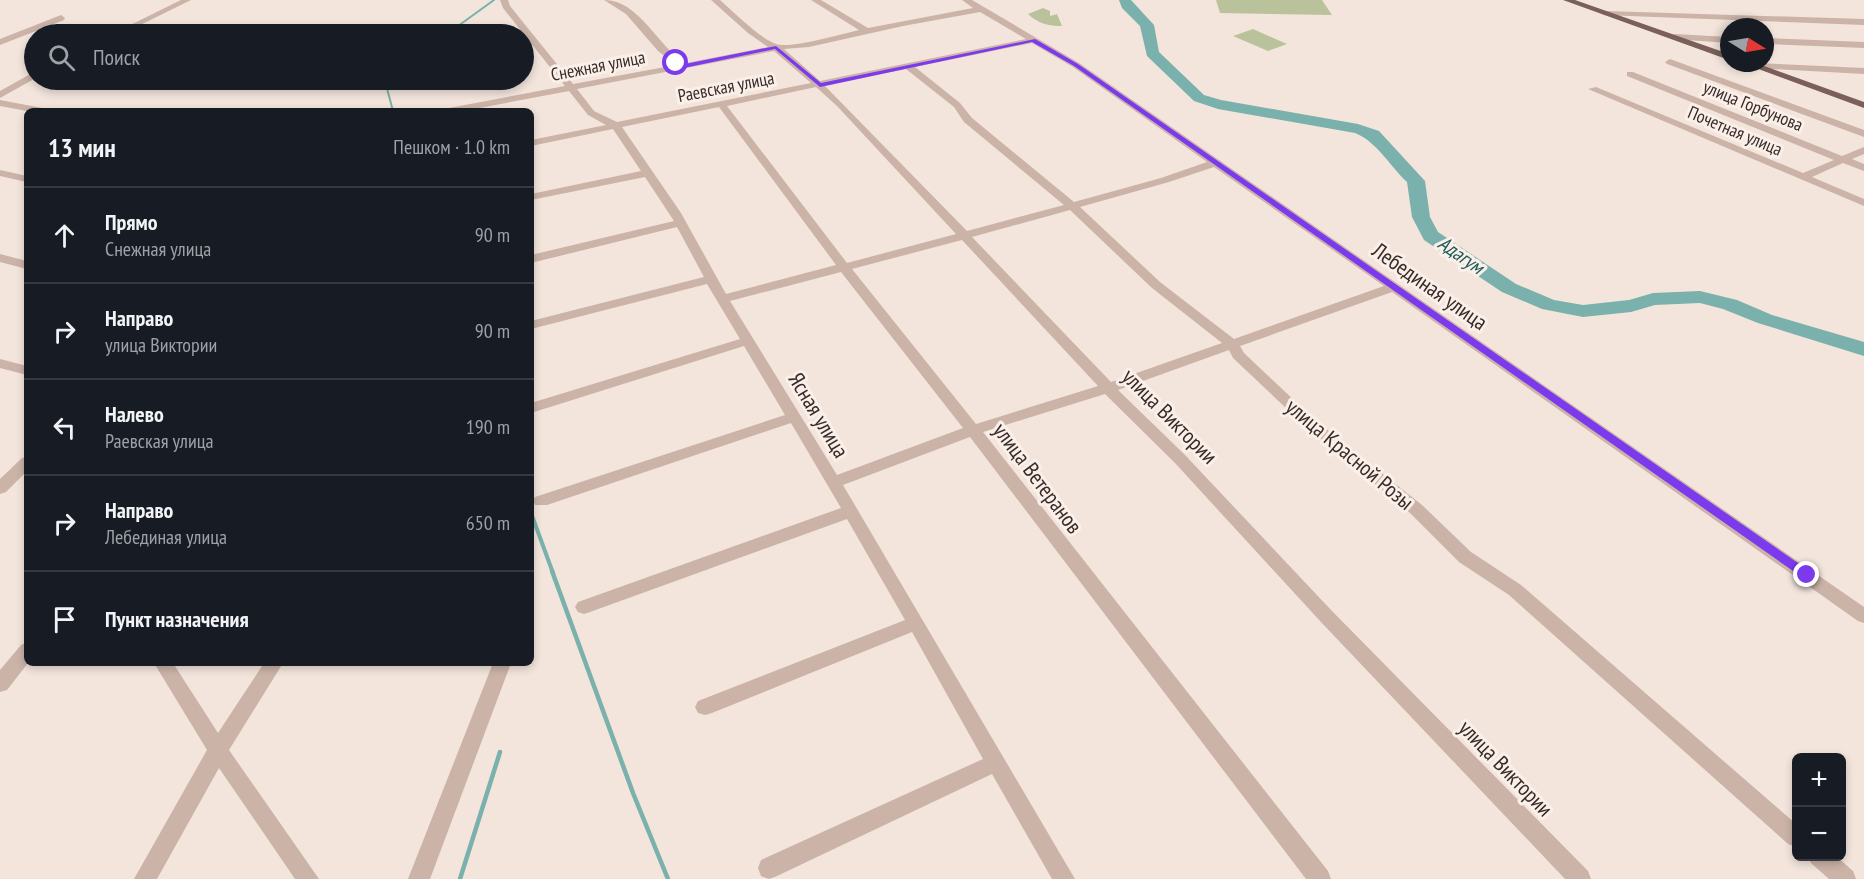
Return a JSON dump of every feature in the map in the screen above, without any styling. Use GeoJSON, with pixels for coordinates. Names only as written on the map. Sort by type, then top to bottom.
{"type":"FeatureCollection","features":[{"type":"Feature","properties":{"kind":"main road"},"geometry":{"type":"LineString","coordinates":[[1567,0],[1720,54]]}},
{"type":"Feature","properties":{"kind":"main road"},"geometry":{"type":"LineString","coordinates":[[1771,72],[1864,105]]}},
{"type":"Feature","properties":{"kind":"street"},"geometry":{"type":"LineString","coordinates":[[137,24],[188,0]]}},
{"type":"Feature","properties":{"kind":"street","name":"Ясная улица"},"geometry":{"type":"LineString","coordinates":[[504,0],[521,24]]}},
{"type":"Feature","properties":{"kind":"street"},"geometry":{"type":"LineString","coordinates":[[608,0],[629,12],[649,38],[676,63],[684,66]]}},
{"type":"Feature","properties":{"kind":"street","name":"улица Виктории"},"geometry":{"type":"LineString","coordinates":[[715,0],[751,31],[776,47],[840,104],[1108,388],[1180,459],[1334,624],[1580,879]]}},
{"type":"Feature","properties":{"kind":"street"},"geometry":{"type":"LineString","coordinates":[[815,0],[867,32]]}},
{"type":"Feature","properties":{"kind":"street","name":"Лебединая улица"},"geometry":{"type":"LineString","coordinates":[[966,0],[1076,65],[1864,616]]}},
{"type":"Feature","properties":{"kind":"street","name":"Снежная улица"},"geometry":{"type":"LineString","coordinates":[[464,108],[776,47],[809,44],[981,9]]}},
{"type":"Feature","properties":{"kind":"street"},"geometry":{"type":"LineString","coordinates":[[1606,13],[1864,22]]}},
{"type":"Feature","properties":{"kind":"street"},"geometry":{"type":"LineString","coordinates":[[46,24],[62,18]]}},
{"type":"Feature","properties":{"kind":"street"},"geometry":{"type":"LineString","coordinates":[[0,42],[24,33]]}},
{"type":"Feature","properties":{"kind":"street"},"geometry":{"type":"LineString","coordinates":[[1675,38],[1720,40]]}},
{"type":"Feature","properties":{"kind":"street","name":"Ясная улица"},"geometry":{"type":"LineString","coordinates":[[534,40],[591,113],[616,126],[648,172],[680,223],[747,341],[834,482],[1064,879]]}},
{"type":"Feature","properties":{"kind":"street","name":"Раевская улица"},"geometry":{"type":"LineString","coordinates":[[534,142],[1033,40]]}},
{"type":"Feature","properties":{"kind":"street"},"geometry":{"type":"LineString","coordinates":[[1774,41],[1864,45]]}},
{"type":"Feature","properties":{"kind":"street"},"geometry":{"type":"LineString","coordinates":[[1670,62],[1864,134]]}},
{"type":"Feature","properties":{"kind":"street"},"geometry":{"type":"LineString","coordinates":[[1774,66],[1864,71]]}},
{"type":"Feature","properties":{"kind":"street","name":"улица Красной Розы"},"geometry":{"type":"LineString","coordinates":[[909,67],[957,105],[968,120],[1071,205],[1156,285],[1232,344],[1238,355],[1310,423],[1416,509],[1465,557],[1515,590],[1792,833]]}},
{"type":"Feature","properties":{"kind":"street","name":"улица Горбунова"},"geometry":{"type":"LineString","coordinates":[[1630,75],[1864,168]]}},
{"type":"Feature","properties":{"kind":"street"},"geometry":{"type":"LineString","coordinates":[[0,95],[24,81]]}},
{"type":"Feature","properties":{"kind":"street","name":"Почетная улица"},"geometry":{"type":"LineString","coordinates":[[1593,89],[1864,203]]}},
{"type":"Feature","properties":{"kind":"street"},"geometry":{"type":"LineString","coordinates":[[0,103],[26,108]]}},
{"type":"Feature","properties":{"kind":"street","name":"улица Ветеранов"},"geometry":{"type":"LineString","coordinates":[[721,104],[844,267],[974,430],[1320,879]]}},
{"type":"Feature","properties":{"kind":"street"},"geometry":{"type":"LineString","coordinates":[[1803,177],[1864,150]]}},
{"type":"Feature","properties":{"kind":"street"},"geometry":{"type":"LineString","coordinates":[[722,299],[963,236],[1165,180],[1215,163]]}},
{"type":"Feature","properties":{"kind":"street"},"geometry":{"type":"LineString","coordinates":[[534,196],[648,172]]}},
{"type":"Feature","properties":{"kind":"street"},"geometry":{"type":"LineString","coordinates":[[0,173],[24,178]]}},
{"type":"Feature","properties":{"kind":"street"},"geometry":{"type":"LineString","coordinates":[[534,258],[680,223]]}},
{"type":"Feature","properties":{"kind":"street"},"geometry":{"type":"LineString","coordinates":[[0,258],[24,264]]}},
{"type":"Feature","properties":{"kind":"street"},"geometry":{"type":"LineString","coordinates":[[534,324],[711,279]]}},
{"type":"Feature","properties":{"kind":"street"},"geometry":{"type":"LineString","coordinates":[[834,482],[974,430],[1108,388],[1394,287]]}},
{"type":"Feature","properties":{"kind":"street"},"geometry":{"type":"LineString","coordinates":[[534,407],[747,341]]}},
{"type":"Feature","properties":{"kind":"street"},"geometry":{"type":"LineString","coordinates":[[0,363],[24,369]]}},
{"type":"Feature","properties":{"kind":"street"},"geometry":{"type":"LineString","coordinates":[[542,501],[794,417]]}},
{"type":"Feature","properties":{"kind":"street"},"geometry":{"type":"LineString","coordinates":[[0,488],[24,465]]}},
{"type":"Feature","properties":{"kind":"street"},"geometry":{"type":"LineString","coordinates":[[584,607],[850,511]]}},
{"type":"Feature","properties":{"kind":"street"},"geometry":{"type":"LineString","coordinates":[[705,707],[916,623]]}},
{"type":"Feature","properties":{"kind":"street"},"geometry":{"type":"LineString","coordinates":[[0,684],[24,654]]}},
{"type":"Feature","properties":{"kind":"street"},"geometry":{"type":"LineString","coordinates":[[165,666],[218,750],[308,879]]}},
{"type":"Feature","properties":{"kind":"street"},"geometry":{"type":"LineString","coordinates":[[146,879],[218,750],[272,666]]}},
{"type":"Feature","properties":{"kind":"street"},"geometry":{"type":"LineString","coordinates":[[419,879],[501,666]]}},
{"type":"Feature","properties":{"kind":"street"},"geometry":{"type":"LineString","coordinates":[[770,868],[997,762]]}},
{"type":"Feature","properties":{"kind":"street"},"geometry":{"type":"LineString","coordinates":[[1825,861],[1845,879]]}},
{"type":"Feature","properties":{"kind":"green space"},"geometry":{"type":"Polygon","coordinates":[[[1216,0],[1322,0],[1332,15],[1220,13],[1216,0]]]}},
{"type":"Feature","properties":{"kind":"green space"},"geometry":{"type":"Polygon","coordinates":[[[1043,8],[1050,11],[1050,16],[1057,14],[1062,26],[1044,24],[1028,14],[1043,8]]]}},
{"type":"Feature","properties":{"kind":"green space"},"geometry":{"type":"Polygon","coordinates":[[[1253,29],[1287,44],[1268,51],[1233,36],[1253,29]]]}},
{"type":"Feature","properties":{"kind":"waterway"},"geometry":{"type":"LineString","coordinates":[[461,24],[494,0]]}},
{"type":"Feature","properties":{"kind":"waterway","name":"Адагум"},"geometry":{"type":"LineString","coordinates":[[1125,0],[1127,5],[1147,25],[1152,53],[1199,98],[1218,104],[1358,129],[1373,135],[1396,163],[1416,181],[1419,210],[1423,224],[1431,236],[1509,288],[1549,305],[1583,311],[1631,306],[1653,299],[1700,297],[1730,304],[1765,319],[1864,349]]}},
{"type":"Feature","properties":{"kind":"waterway"},"geometry":{"type":"LineString","coordinates":[[387,90],[392,108]]}},
{"type":"Feature","properties":{"kind":"waterway"},"geometry":{"type":"LineString","coordinates":[[534,521],[553,573]]}},
{"type":"Feature","properties":{"kind":"waterway"},"geometry":{"type":"LineString","coordinates":[[552,571],[633,793],[668,879]]}},
{"type":"Feature","properties":{"kind":"waterway"},"geometry":{"type":"LineString","coordinates":[[460,879],[500,752]]}},
{"type":"Feature","properties":{"kind":"route"},"geometry":{"type":"LineString","coordinates":[[676,63],[684,66],[776,47],[820,85],[1033,40],[1076,65],[1807,575]]}}]}
